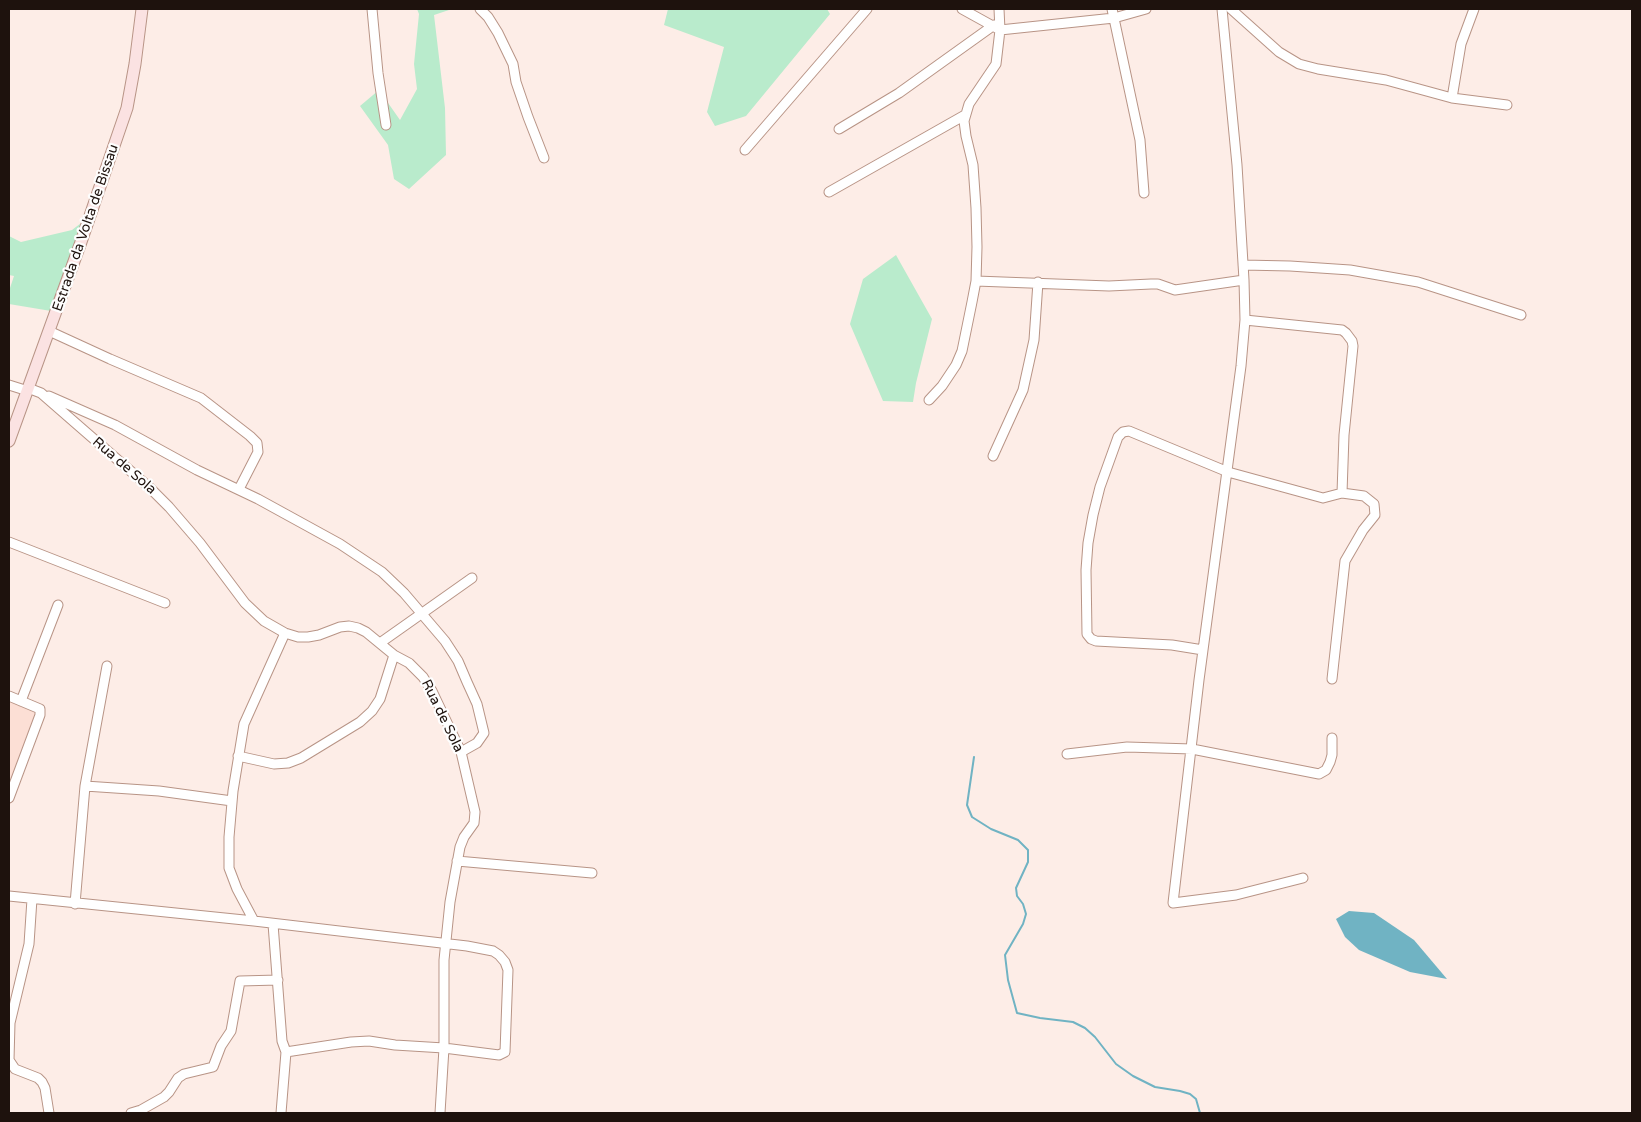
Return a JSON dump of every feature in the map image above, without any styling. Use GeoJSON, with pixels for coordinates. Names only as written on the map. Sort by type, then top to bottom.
{"type":"FeatureCollection","features":[{"type":"Feature","properties":{"kind":"main road","name":"Estrada da Volta de Bissau"},"geometry":{"type":"LineString","coordinates":[[9,441],[50,331],[126,108],[135,64],[142,9]]}},
{"type":"Feature","properties":{"kind":"street"},"geometry":{"type":"LineString","coordinates":[[372,9],[378,73],[386,125]]}},
{"type":"Feature","properties":{"kind":"street"},"geometry":{"type":"LineString","coordinates":[[480,9],[498,33],[513,64],[516,82],[544,158]]}},
{"type":"Feature","properties":{"kind":"street"},"geometry":{"type":"LineString","coordinates":[[745,150],[867,9]]}},
{"type":"Feature","properties":{"kind":"street"},"geometry":{"type":"LineString","coordinates":[[962,9],[997,27]]}},
{"type":"Feature","properties":{"kind":"street"},"geometry":{"type":"LineString","coordinates":[[929,400],[942,386],[956,365],[962,351],[976,281],[977,229],[975,186],[973,165],[964,127],[965,115],[972,98],[995,66],[999,9]]}},
{"type":"Feature","properties":{"kind":"street"},"geometry":{"type":"LineString","coordinates":[[1112,9],[1140,140],[1144,193]]}},
{"type":"Feature","properties":{"kind":"street"},"geometry":{"type":"LineString","coordinates":[[839,129],[899,93],[997,27],[1114,18],[1146,9]]}},
{"type":"Feature","properties":{"kind":"street"},"geometry":{"type":"LineString","coordinates":[[1222,9],[1232,112],[1245,320],[1228,472],[1203,650],[1174,903],[1236,895],[1303,878]]}},
{"type":"Feature","properties":{"kind":"street"},"geometry":{"type":"LineString","coordinates":[[1231,9],[1279,52],[1299,64],[1386,80],[1452,98],[1507,105]]}},
{"type":"Feature","properties":{"kind":"street"},"geometry":{"type":"LineString","coordinates":[[1452,98],[1461,44],[1474,9]]}},
{"type":"Feature","properties":{"kind":"street"},"geometry":{"type":"LineString","coordinates":[[829,192],[965,115]]}},
{"type":"Feature","properties":{"kind":"street"},"geometry":{"type":"LineString","coordinates":[[1243,265],[1350,270],[1418,282],[1521,315]]}},
{"type":"Feature","properties":{"kind":"street"},"geometry":{"type":"LineString","coordinates":[[976,281],[1109,286],[1158,284],[1175,290],[1244,280]]}},
{"type":"Feature","properties":{"kind":"street"},"geometry":{"type":"LineString","coordinates":[[993,456],[1023,390],[1034,340],[1038,282]]}},
{"type":"Feature","properties":{"kind":"street"},"geometry":{"type":"LineString","coordinates":[[1245,320],[1342,330],[1350,337],[1353,346],[1344,435],[1342,493]]}},
{"type":"Feature","properties":{"kind":"street"},"geometry":{"type":"LineString","coordinates":[[50,331],[201,398],[250,436],[257,443],[258,452],[239,489]]}},
{"type":"Feature","properties":{"kind":"street","name":"Rua de Sola"},"geometry":{"type":"LineString","coordinates":[[9,385],[41,393],[150,488],[200,543],[245,603],[264,621],[285,633],[308,638],[328,630],[349,626],[366,632],[394,655],[409,663],[423,677],[447,720],[461,752],[476,812],[474,823],[462,839],[454,877],[445,944],[444,1048],[440,1113]]}},
{"type":"Feature","properties":{"kind":"street"},"geometry":{"type":"LineString","coordinates":[[41,393],[115,425],[197,470],[239,489],[308,526],[363,558],[382,572],[422,614],[445,641],[458,661],[480,717],[484,733],[477,743],[461,752]]}},
{"type":"Feature","properties":{"kind":"street"},"geometry":{"type":"LineString","coordinates":[[1203,650],[1172,645],[1096,641],[1088,637],[1086,631],[1088,543],[1100,487],[1118,437],[1123,432],[1130,431],[1228,472],[1323,498],[1342,493],[1364,496],[1374,504],[1375,515],[1344,561],[1332,679]]}},
{"type":"Feature","properties":{"kind":"street"},"geometry":{"type":"LineString","coordinates":[[9,542],[165,603]]}},
{"type":"Feature","properties":{"kind":"street"},"geometry":{"type":"LineString","coordinates":[[380,643],[472,578]]}},
{"type":"Feature","properties":{"kind":"street"},"geometry":{"type":"LineString","coordinates":[[21,701],[58,605]]}},
{"type":"Feature","properties":{"kind":"street"},"geometry":{"type":"LineString","coordinates":[[254,921],[237,889],[229,868],[232,801],[244,724],[285,633]]}},
{"type":"Feature","properties":{"kind":"street"},"geometry":{"type":"LineString","coordinates":[[238,756],[274,764],[288,763],[301,758],[360,722],[372,711],[380,699],[394,655]]}},
{"type":"Feature","properties":{"kind":"street"},"geometry":{"type":"LineString","coordinates":[[75,904],[85,786],[108,666]]}},
{"type":"Feature","properties":{"kind":"street"},"geometry":{"type":"LineString","coordinates":[[9,696],[40,709],[40,715],[9,798]]}},
{"type":"Feature","properties":{"kind":"street"},"geometry":{"type":"LineString","coordinates":[[1067,754],[1128,747],[1192,749],[1319,774],[1326,770],[1330,762],[1332,738]]}},
{"type":"Feature","properties":{"kind":"street"},"geometry":{"type":"LineString","coordinates":[[85,786],[159,791],[232,801]]}},
{"type":"Feature","properties":{"kind":"street"},"geometry":{"type":"LineString","coordinates":[[457,861],[592,873]]}},
{"type":"Feature","properties":{"kind":"street"},"geometry":{"type":"LineString","coordinates":[[9,896],[254,921],[445,944],[493,951],[505,962],[508,970],[505,1052],[499,1055],[369,1041],[286,1052]]}},
{"type":"Feature","properties":{"kind":"street"},"geometry":{"type":"LineString","coordinates":[[32,899],[30,944],[10,1023],[9,1060],[15,1069],[38,1078],[42,1082],[50,1113]]}},
{"type":"Feature","properties":{"kind":"street"},"geometry":{"type":"LineString","coordinates":[[273,924],[282,1041],[286,1052],[282,1113]]}},
{"type":"Feature","properties":{"kind":"street"},"geometry":{"type":"LineString","coordinates":[[131,1113],[141,1110],[170,1092],[178,1078],[184,1074],[213,1067],[221,1046],[231,1031],[240,981],[278,980]]}},
{"type":"Feature","properties":{"kind":"shaded area"},"geometry":{"type":"Polygon","coordinates":[[[9,700],[37,712],[9,787],[9,700]]]}},
{"type":"Feature","properties":{"kind":"green space"},"geometry":{"type":"Polygon","coordinates":[[[417,9],[452,9],[434,15],[445,108],[446,155],[409,189],[394,179],[388,145],[360,106],[379,90],[400,120],[417,89],[414,64],[419,14],[417,9]]]}},
{"type":"Feature","properties":{"kind":"green space"},"geometry":{"type":"Polygon","coordinates":[[[668,9],[827,9],[830,14],[746,116],[715,126],[707,112],[724,47],[664,25],[668,9]]]}},
{"type":"Feature","properties":{"kind":"green space"},"geometry":{"type":"Polygon","coordinates":[[[85,220],[51,311],[9,304],[9,291],[14,276],[9,275],[9,236],[21,242],[72,230],[85,220]]]}},
{"type":"Feature","properties":{"kind":"green space"},"geometry":{"type":"Polygon","coordinates":[[[896,255],[932,319],[913,402],[883,401],[850,324],[863,279],[896,255]]]}},
{"type":"Feature","properties":{"kind":"water"},"geometry":{"type":"Polygon","coordinates":[[[1349,911],[1374,913],[1414,940],[1447,979],[1410,972],[1359,950],[1345,937],[1336,919],[1349,911]]]}},
{"type":"Feature","properties":{"kind":"waterway"},"geometry":{"type":"LineString","coordinates":[[974,757],[967,805],[972,817],[991,829],[1018,840],[1028,850],[1028,862],[1016,888],[1017,896],[1023,904],[1026,914],[1023,924],[1005,955],[1008,980],[1017,1013],[1073,1022],[1085,1028],[1095,1037],[1116,1064],[1133,1076],[1155,1087],[1190,1094],[1196,1099],[1200,1113]]}}]}
